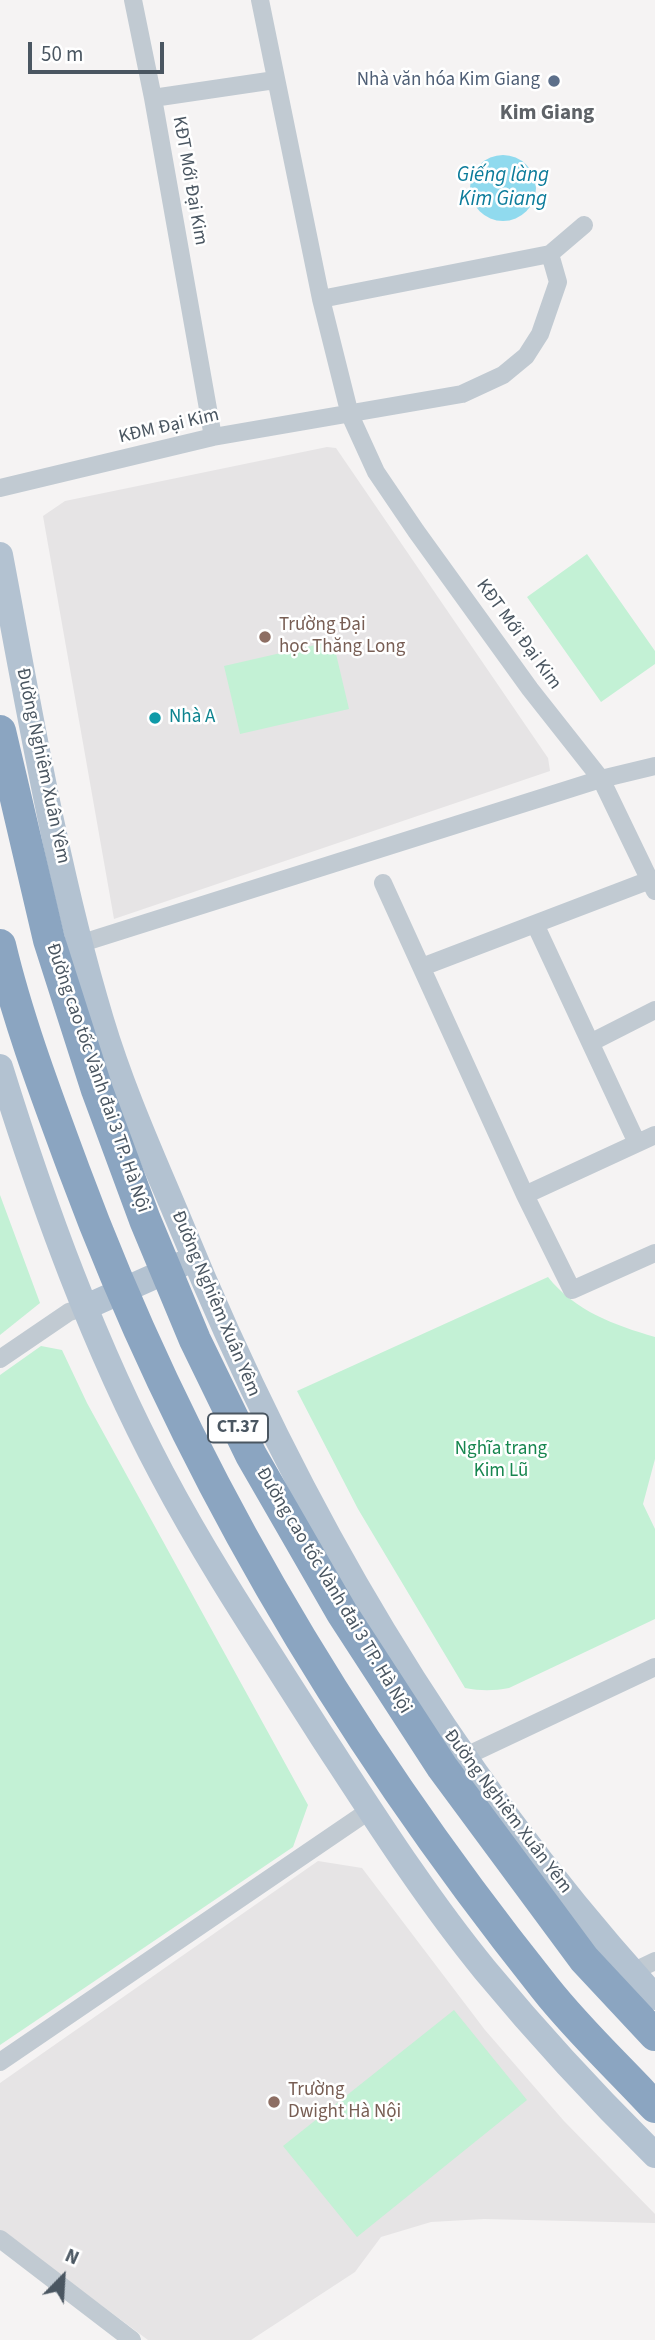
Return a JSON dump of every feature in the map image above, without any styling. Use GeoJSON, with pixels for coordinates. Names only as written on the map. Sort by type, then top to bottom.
{"type":"FeatureCollection","features":[{"type":"Feature","properties":{"kind":"highway","name":"Đường cao tốc Vành đai 3 TP. Hà Nội"},"geometry":{"type":"LineString","coordinates":[[0,731],[49,940],[97,1090],[165,1268],[251,1455],[342,1612],[442,1766],[584,1959],[655,2035]]}},
{"type":"Feature","properties":{"kind":"highway","name":"CT.37"},"geometry":{"type":"LineString","coordinates":[[0,945],[50,1106],[99,1236],[150,1359],[214,1489],[300,1639],[401,1793],[546,1989],[655,2107]]}},
{"type":"Feature","properties":{"kind":"main road","name":"Đường Nghiêm Xuân Yêm"},"geometry":{"type":"LineString","coordinates":[[0,555],[79,944],[112,1056],[194,1259],[295,1478],[405,1670],[464,1757],[540,1858],[644,1966],[655,1997]]}},
{"type":"Feature","properties":{"kind":"main road"},"geometry":{"type":"LineString","coordinates":[[0,1067],[26,1151],[86,1307],[162,1474],[260,1640],[370,1810],[484,1969],[618,2118],[655,2155]]}},
{"type":"Feature","properties":{"kind":"main road"},"geometry":{"type":"LineString","coordinates":[[86,1307],[194,1259]]}},
{"type":"Feature","properties":{"kind":"street","name":"KĐT Mới Đại Kim"},"geometry":{"type":"LineString","coordinates":[[133,0],[213,437]]}},
{"type":"Feature","properties":{"kind":"street","name":"KĐT Mới Đại Kim"},"geometry":{"type":"LineString","coordinates":[[260,0],[321,299],[350,415],[376,472],[416,531],[530,689],[601,779],[653,886],[535,924],[422,967]]}},
{"type":"Feature","properties":{"kind":"street","name":"KĐT Mới Đại Kim"},"geometry":{"type":"LineString","coordinates":[[153,98],[275,80]]}},
{"type":"Feature","properties":{"kind":"street"},"geometry":{"type":"LineString","coordinates":[[321,299],[550,254],[584,225]]}},
{"type":"Feature","properties":{"kind":"street"},"geometry":{"type":"LineString","coordinates":[[350,415],[462,394],[503,375],[526,356],[540,334],[551,308],[558,282],[550,254]]}},
{"type":"Feature","properties":{"kind":"street","name":"KĐM Đại Kim"},"geometry":{"type":"LineString","coordinates":[[0,488],[213,437],[350,415]]}},
{"type":"Feature","properties":{"kind":"street"},"geometry":{"type":"LineString","coordinates":[[79,944],[601,779],[655,766]]}},
{"type":"Feature","properties":{"kind":"street"},"geometry":{"type":"LineString","coordinates":[[383,883],[525,1195],[572,1290],[655,1253]]}},
{"type":"Feature","properties":{"kind":"street"},"geometry":{"type":"LineString","coordinates":[[535,924],[637,1143]]}},
{"type":"Feature","properties":{"kind":"street"},"geometry":{"type":"LineString","coordinates":[[592,1042],[655,1010]]}},
{"type":"Feature","properties":{"kind":"street"},"geometry":{"type":"LineString","coordinates":[[525,1195],[655,1135]]}},
{"type":"Feature","properties":{"kind":"street"},"geometry":{"type":"LineString","coordinates":[[0,1359],[69,1312],[86,1307]]}},
{"type":"Feature","properties":{"kind":"street"},"geometry":{"type":"LineString","coordinates":[[464,1757],[655,1667]]}},
{"type":"Feature","properties":{"kind":"street"},"geometry":{"type":"LineString","coordinates":[[0,2062],[370,1810]]}},
{"type":"Feature","properties":{"kind":"street"},"geometry":{"type":"LineString","coordinates":[[0,2239],[132,2340]]}},
{"type":"Feature","properties":{"kind":"shaded area","name":"Trường Đại học Thăng Long"},"geometry":{"type":"Polygon","coordinates":[[[327,447],[336,448],[548,758],[550,771],[114,919],[43,516],[65,501],[327,447]]]}},
{"type":"Feature","properties":{"kind":"shaded area","name":"Trường Dwight Hà Nội"},"geometry":{"type":"Polygon","coordinates":[[[318,1861],[362,1868],[485,2030],[564,2121],[655,2214],[655,2223],[484,2219],[431,2222],[381,2237],[355,2272],[251,2340],[148,2340],[0,2230],[0,2083],[318,1861]]]}},
{"type":"Feature","properties":{"kind":"green space"},"geometry":{"type":"Polygon","coordinates":[[[587,554],[655,651],[655,664],[601,702],[527,597],[587,554]]]}},
{"type":"Feature","properties":{"kind":"green space"},"geometry":{"type":"Polygon","coordinates":[[[333,641],[349,709],[240,734],[224,666],[333,641]]]}},
{"type":"Feature","properties":{"kind":"green space"},"geometry":{"type":"Polygon","coordinates":[[[0,1195],[40,1303],[0,1335],[0,1195]]]}},
{"type":"Feature","properties":{"kind":"green space","name":"Nghĩa trang Kim Lũ"},"geometry":{"type":"Polygon","coordinates":[[[548,1277],[583,1308],[655,1337],[655,1459],[643,1504],[655,1529],[655,1619],[509,1688],[465,1688],[358,1509],[297,1391],[548,1277]]]}},
{"type":"Feature","properties":{"kind":"green space"},"geometry":{"type":"Polygon","coordinates":[[[41,1346],[62,1350],[87,1403],[308,1805],[293,1847],[0,2045],[0,1375],[41,1346]]]}},
{"type":"Feature","properties":{"kind":"green space"},"geometry":{"type":"Polygon","coordinates":[[[454,2010],[527,2100],[357,2237],[283,2146],[454,2010]]]}},
{"type":"Feature","properties":{"kind":"water","name":"Giếng làng Kim Giang"},"geometry":{"type":"Polygon","coordinates":[[[503,155],[526,165],[536,188],[526,211],[503,221],[480,211],[470,188],[480,165],[503,155]]]}},
{"type":"Feature","properties":{"kind":"place","name":"Nhà văn hóa Kim Giang"},"geometry":{"type":"Point","coordinates":[554,81]}},
{"type":"Feature","properties":{"kind":"place","name":"Trường Đại học Thăng Long"},"geometry":{"type":"Point","coordinates":[265,637]}},
{"type":"Feature","properties":{"kind":"place","name":"Nhà A"},"geometry":{"type":"Point","coordinates":[155,718]}},
{"type":"Feature","properties":{"kind":"place","name":"Trường Dwight Hà Nội"},"geometry":{"type":"Point","coordinates":[274,2102]}},
{"type":"Feature","properties":{"kind":"district","name":"Kim Giang"},"geometry":{"type":"Point","coordinates":[547,114]}}]}
